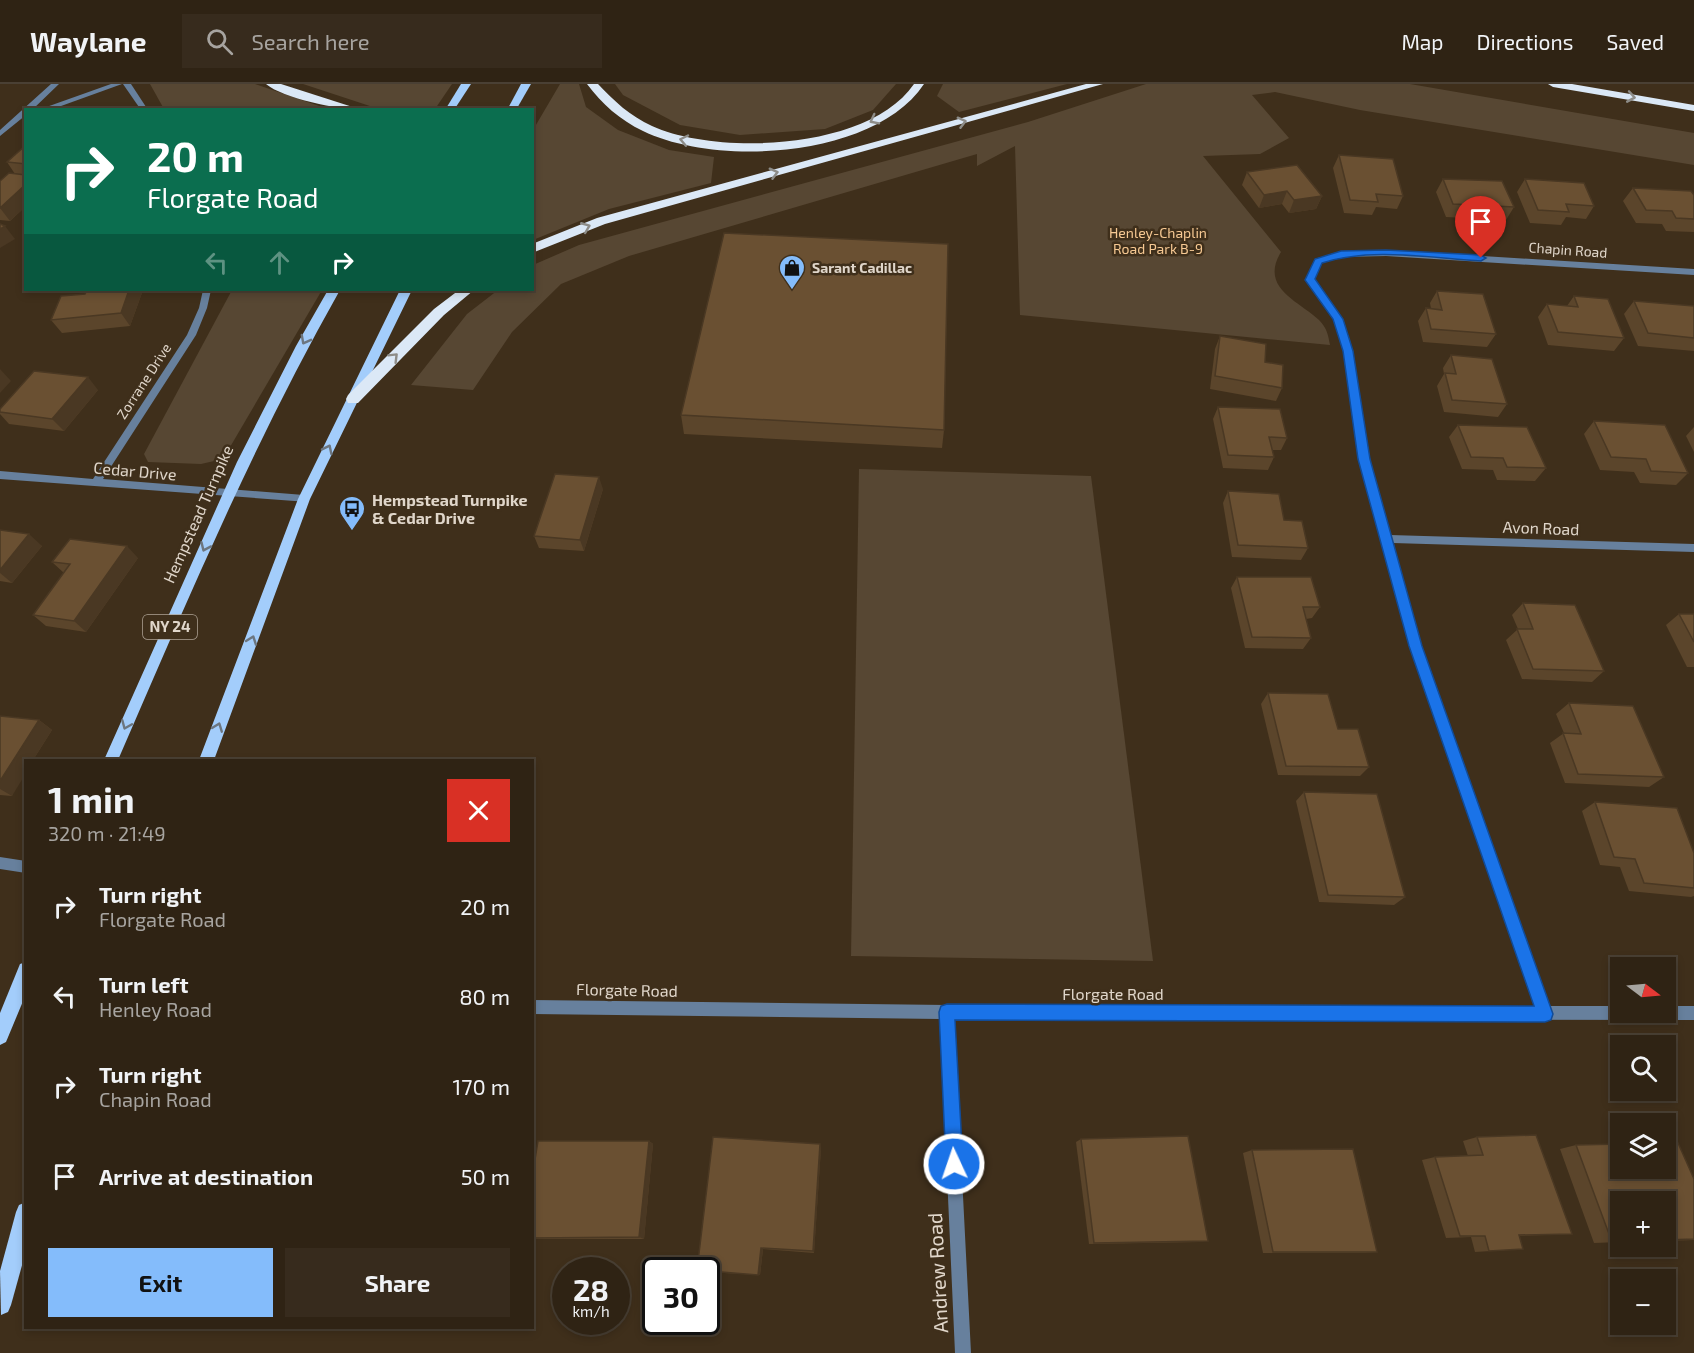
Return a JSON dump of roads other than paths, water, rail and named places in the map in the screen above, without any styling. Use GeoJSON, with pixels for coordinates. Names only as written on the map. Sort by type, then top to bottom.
{"type":"FeatureCollection","features":[{"type":"Feature","properties":{"kind":"highway"},"geometry":{"type":"LineString","coordinates":[[271,84],[349,108]]}},
{"type":"Feature","properties":{"kind":"highway"},"geometry":{"type":"LineString","coordinates":[[592,84],[602,99],[620,113],[654,131],[681,140],[735,148],[824,139],[856,129],[890,112],[914,92],[919,84]]}},
{"type":"Feature","properties":{"kind":"highway"},"geometry":{"type":"LineString","coordinates":[[534,248],[602,221],[1098,84]]}},
{"type":"Feature","properties":{"kind":"highway"},"geometry":{"type":"LineString","coordinates":[[1541,84],[1572,87]]}},
{"type":"Feature","properties":{"kind":"highway"},"geometry":{"type":"LineString","coordinates":[[1552,84],[1694,108]]}},
{"type":"Feature","properties":{"kind":"highway"},"geometry":{"type":"LineString","coordinates":[[353,399],[439,312],[466,291]]}},
{"type":"Feature","properties":{"kind":"main road"},"geometry":{"type":"LineString","coordinates":[[450,108],[466,84]]}},
{"type":"Feature","properties":{"kind":"main road"},"geometry":{"type":"LineString","coordinates":[[512,108],[526,84]]}},
{"type":"Feature","properties":{"kind":"main road","name":"Hempstead Turnpike"},"geometry":{"type":"LineString","coordinates":[[111,759],[229,493],[276,396],[333,291]]}},
{"type":"Feature","properties":{"kind":"main road"},"geometry":{"type":"LineString","coordinates":[[206,759],[304,499],[406,291]]}},
{"type":"Feature","properties":{"kind":"main road"},"geometry":{"type":"LineString","coordinates":[[0,1036],[24,974]]}},
{"type":"Feature","properties":{"kind":"main road"},"geometry":{"type":"LineString","coordinates":[[1,1307],[24,1220]]}},
{"type":"Feature","properties":{"kind":"main road"},"geometry":{"type":"LineString","coordinates":[[1,1307],[24,1245]]}},
{"type":"Feature","properties":{"kind":"street"},"geometry":{"type":"LineString","coordinates":[[30,108],[55,84]]}},
{"type":"Feature","properties":{"kind":"street"},"geometry":{"type":"LineString","coordinates":[[46,108],[118,84]]}},
{"type":"Feature","properties":{"kind":"street"},"geometry":{"type":"LineString","coordinates":[[127,84],[144,108]]}},
{"type":"Feature","properties":{"kind":"street"},"geometry":{"type":"LineString","coordinates":[[0,134],[24,114]]}},
{"type":"Feature","properties":{"kind":"street","name":"Chapin Road"},"geometry":{"type":"LineString","coordinates":[[1387,539],[1364,459],[1348,351],[1338,319],[1310,280],[1318,261],[1341,254],[1386,253],[1694,272]]}},
{"type":"Feature","properties":{"kind":"street","name":"Zorrane Drive"},"geometry":{"type":"LineString","coordinates":[[95,483],[191,334],[203,308],[207,291]]}},
{"type":"Feature","properties":{"kind":"street","name":"Cedar Drive"},"geometry":{"type":"LineString","coordinates":[[0,476],[304,499]]}},
{"type":"Feature","properties":{"kind":"street"},"geometry":{"type":"LineString","coordinates":[[1387,539],[1416,646],[1545,1014]]}},
{"type":"Feature","properties":{"kind":"street","name":"Avon Road"},"geometry":{"type":"LineString","coordinates":[[1387,539],[1694,548]]}},
{"type":"Feature","properties":{"kind":"street"},"geometry":{"type":"LineString","coordinates":[[0,864],[24,867]]}},
{"type":"Feature","properties":{"kind":"street","name":"Florgate Road"},"geometry":{"type":"LineString","coordinates":[[534,1007],[947,1012],[1694,1013]]}},
{"type":"Feature","properties":{"kind":"street","name":"Andrew Road"},"geometry":{"type":"LineString","coordinates":[[947,1012],[963,1353]]}},
{"type":"Feature","properties":{"kind":"place","name":"Sarant Cadillac"},"geometry":{"type":"Point","coordinates":[792,291]}},
{"type":"Feature","properties":{"kind":"place","name":"Hempstead Turnpike & Cedar Drive"},"geometry":{"type":"Point","coordinates":[352,532]}},
{"type":"Feature","properties":{"kind":"park label","name":"Henley-Chaplin Road Park B-9"},"geometry":{"type":"Point","coordinates":[1158,242]}}]}
